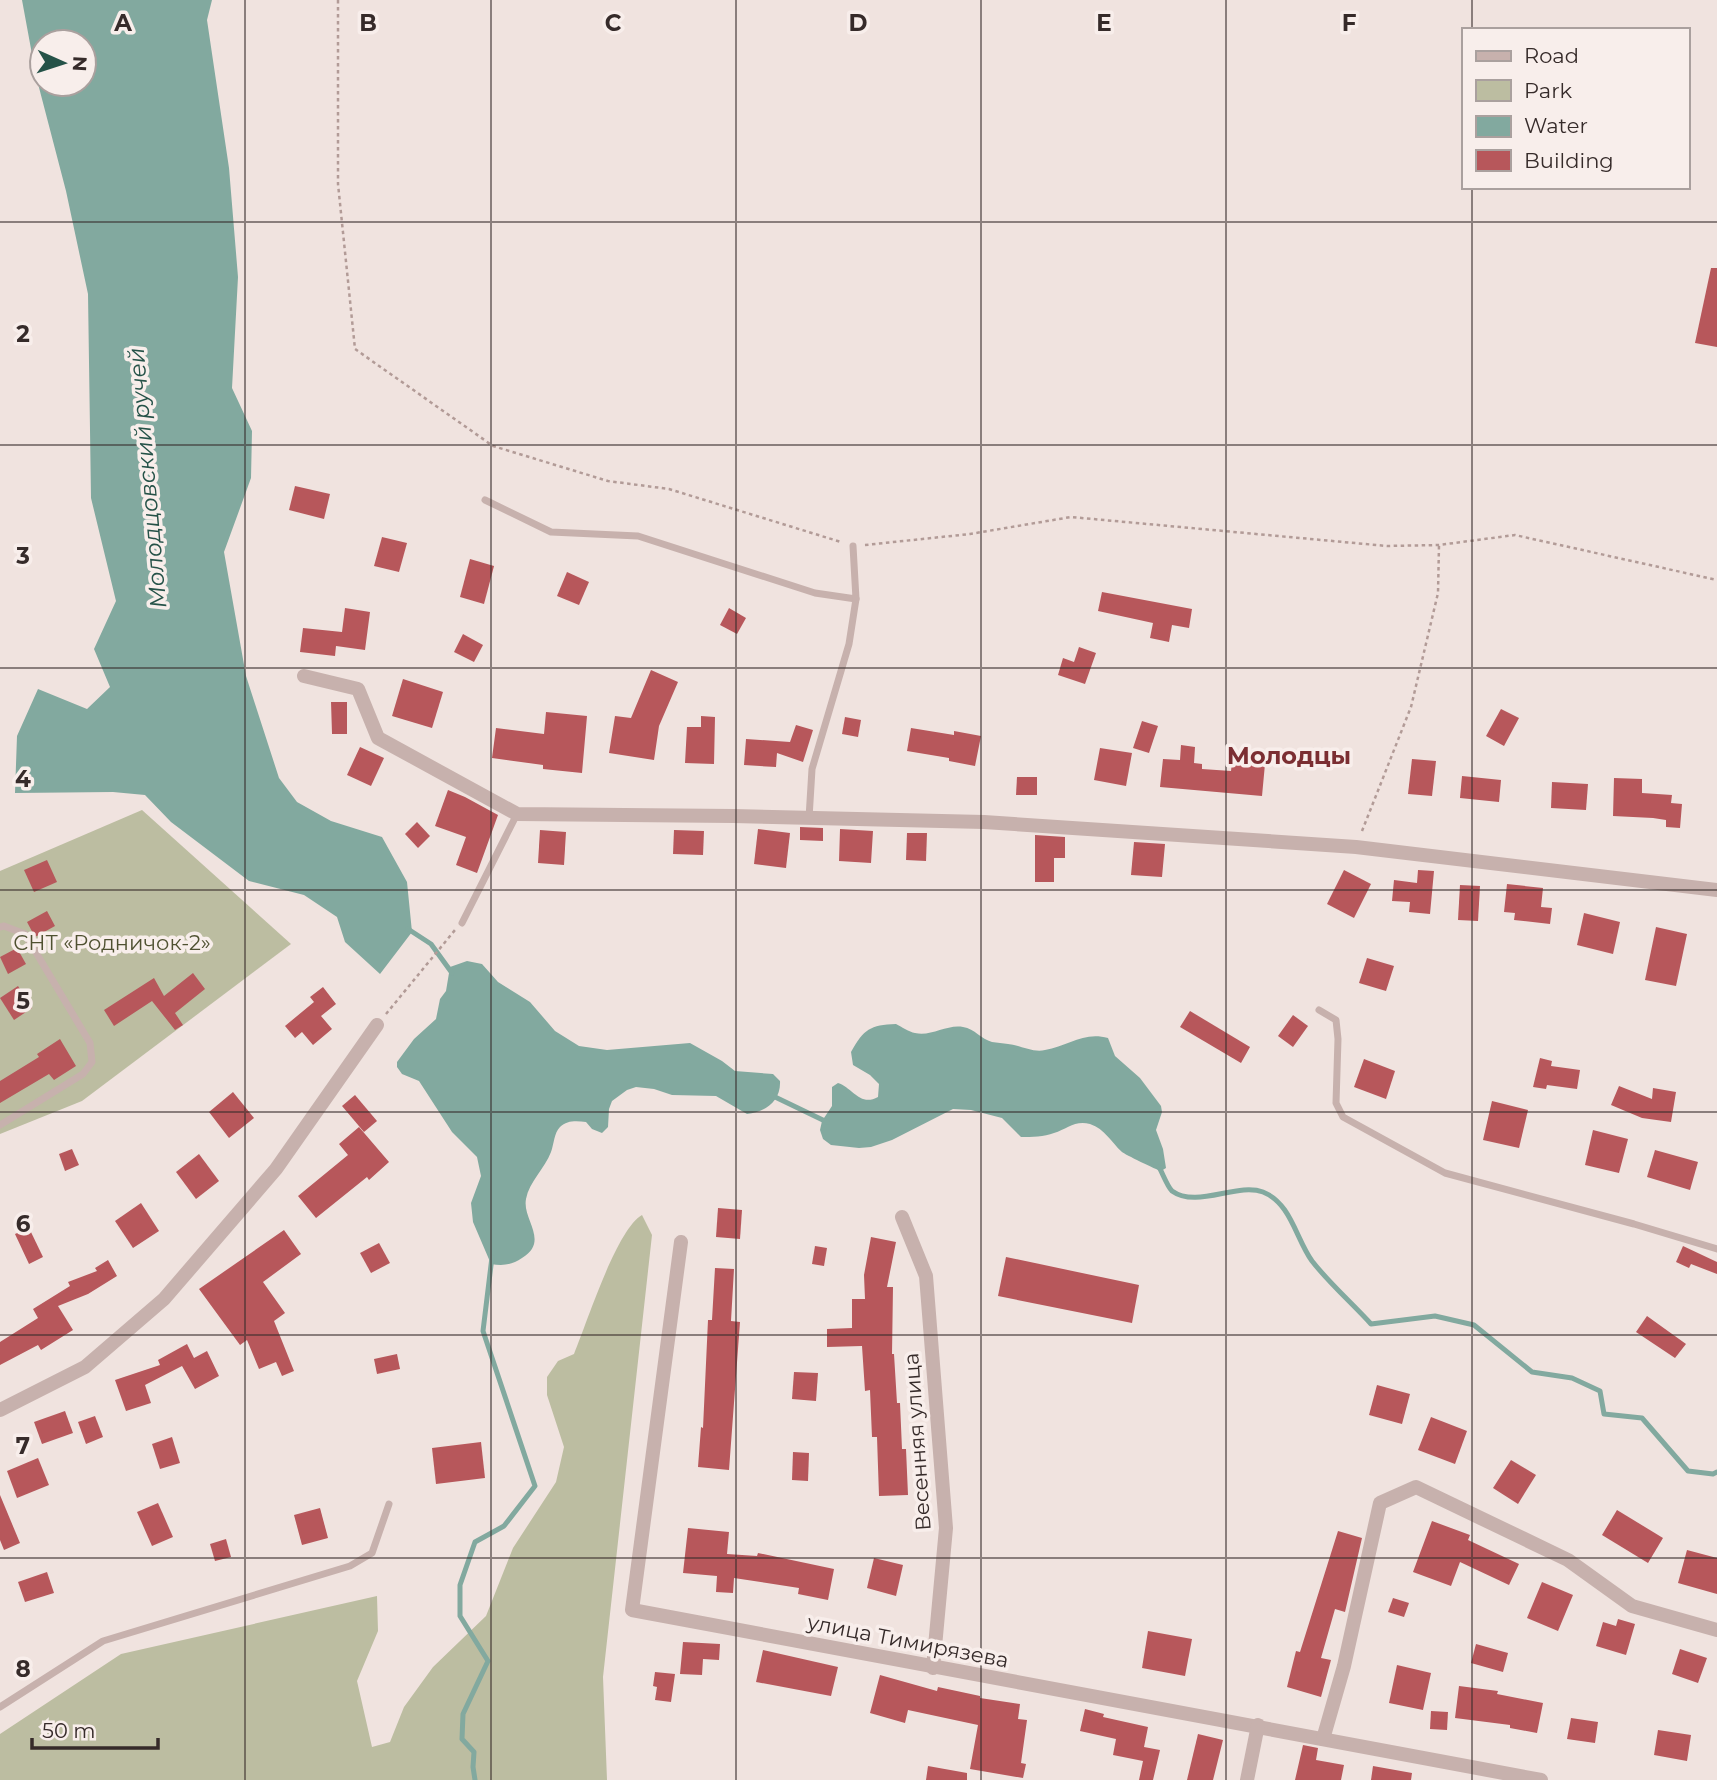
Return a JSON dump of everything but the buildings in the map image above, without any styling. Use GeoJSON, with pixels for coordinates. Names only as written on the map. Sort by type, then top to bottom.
{"type":"FeatureCollection","features":[{"type":"Feature","properties":{"kind":"street"},"geometry":{"type":"LineString","coordinates":[[304,676],[358,689],[377,738],[517,814],[984,822],[1356,847],[1717,890]]}},
{"type":"Feature","properties":{"kind":"street"},"geometry":{"type":"LineString","coordinates":[[0,1410],[85,1367],[164,1299],[276,1169],[377,1025]]}},
{"type":"Feature","properties":{"kind":"street","name":"Весенняя улица"},"geometry":{"type":"LineString","coordinates":[[902,1217],[926,1276],[946,1528],[933,1668]]}},
{"type":"Feature","properties":{"kind":"street","name":"улица Тимирязева"},"geometry":{"type":"LineString","coordinates":[[681,1242],[632,1610],[1541,1780]]}},
{"type":"Feature","properties":{"kind":"street"},"geometry":{"type":"LineString","coordinates":[[1323,1739],[1344,1666],[1380,1503],[1416,1487],[1568,1560],[1632,1606],[1717,1630]]}},
{"type":"Feature","properties":{"kind":"street"},"geometry":{"type":"LineString","coordinates":[[1247,1780],[1258,1725]]}},
{"type":"Feature","properties":{"kind":"lane"},"geometry":{"type":"LineString","coordinates":[[485,500],[551,532],[638,536],[815,593],[856,599]]}},
{"type":"Feature","properties":{"kind":"lane"},"geometry":{"type":"LineString","coordinates":[[809,818],[812,769],[849,644],[856,599],[853,546]]}},
{"type":"Feature","properties":{"kind":"lane"},"geometry":{"type":"LineString","coordinates":[[462,923],[517,814]]}},
{"type":"Feature","properties":{"kind":"lane"},"geometry":{"type":"LineString","coordinates":[[0,928],[4,926],[25,934],[89,1043],[92,1062],[83,1074],[0,1125]]}},
{"type":"Feature","properties":{"kind":"lane"},"geometry":{"type":"LineString","coordinates":[[1319,1010],[1336,1020],[1336,1103],[1343,1117],[1445,1173],[1717,1249]]}},
{"type":"Feature","properties":{"kind":"lane"},"geometry":{"type":"LineString","coordinates":[[0,1707],[103,1641],[350,1566],[372,1553],[389,1504]]}},
{"type":"Feature","properties":{"kind":"path"},"geometry":{"type":"LineString","coordinates":[[338,0],[338,184],[355,349],[493,446],[608,481],[669,489],[853,546],[970,534],[1071,517],[1387,546],[1439,545],[1515,535],[1717,580]]}},
{"type":"Feature","properties":{"kind":"path"},"geometry":{"type":"LineString","coordinates":[[1356,847],[1411,707],[1438,593],[1439,545]]}},
{"type":"Feature","properties":{"kind":"path"},"geometry":{"type":"LineString","coordinates":[[377,1025],[445,943]]}},
{"type":"Feature","properties":{"kind":"green space","name":"СНТ «Родничок-2»"},"geometry":{"type":"Polygon","coordinates":[[[142,810],[291,944],[82,1101],[0,1134],[0,871],[142,810]]]}},
{"type":"Feature","properties":{"kind":"green space"},"geometry":{"type":"Polygon","coordinates":[[[642,1215],[652,1235],[603,1677],[607,1780],[0,1780],[0,1734],[121,1654],[377,1596],[378,1631],[357,1681],[372,1747],[390,1742],[404,1707],[433,1667],[486,1616],[513,1548],[556,1482],[564,1447],[547,1395],[547,1377],[558,1361],[574,1354],[612,1257],[632,1224],[642,1215]]]}},
{"type":"Feature","properties":{"kind":"water"},"geometry":{"type":"Polygon","coordinates":[[[22,0],[212,0],[207,20],[229,168],[238,277],[232,388],[252,431],[251,478],[224,552],[246,676],[279,778],[297,802],[331,821],[382,837],[407,882],[412,932],[380,974],[345,942],[337,917],[304,895],[249,881],[171,822],[145,795],[113,792],[15,793],[17,736],[38,689],[87,709],[110,687],[94,649],[116,601],[91,498],[88,294],[66,191],[42,98],[98,98],[98,28],[28,28],[28,33],[22,0]]]}},
{"type":"Feature","properties":{"kind":"water"},"geometry":{"type":"Polygon","coordinates":[[[467,961],[482,964],[498,982],[530,1002],[555,1031],[579,1046],[607,1050],[690,1043],[735,1071],[773,1074],[780,1081],[778,1094],[766,1108],[747,1114],[716,1096],[672,1095],[636,1087],[612,1101],[608,1127],[602,1133],[592,1129],[586,1122],[566,1123],[556,1132],[548,1158],[530,1187],[526,1199],[535,1237],[534,1245],[515,1262],[491,1264],[473,1222],[471,1203],[481,1176],[477,1157],[452,1132],[419,1081],[402,1074],[397,1067],[397,1062],[414,1039],[436,1019],[440,999],[446,991],[450,967],[467,961]]]}},
{"type":"Feature","properties":{"kind":"water"},"geometry":{"type":"Polygon","coordinates":[[[896,1024],[910,1032],[921,1034],[963,1027],[992,1042],[1040,1051],[1091,1036],[1108,1038],[1115,1056],[1140,1078],[1161,1106],[1162,1112],[1156,1130],[1166,1168],[1161,1171],[1124,1153],[1104,1132],[1090,1124],[1075,1124],[1046,1135],[1021,1137],[1002,1118],[971,1110],[953,1109],[892,1140],[871,1147],[831,1145],[823,1139],[820,1130],[822,1121],[832,1106],[832,1087],[838,1083],[866,1100],[878,1097],[879,1084],[853,1065],[851,1052],[864,1033],[874,1027],[896,1024]]]}},
{"type":"Feature","properties":{"kind":"waterway","name":"Молодцовский ручей"},"geometry":{"type":"LineString","coordinates":[[408,929],[431,944],[452,973]]}},
{"type":"Feature","properties":{"kind":"waterway","name":"Молодцовский ручей"},"geometry":{"type":"LineString","coordinates":[[773,1096],[827,1122]]}},
{"type":"Feature","properties":{"kind":"waterway","name":"Молодцовский ручей"},"geometry":{"type":"LineString","coordinates":[[1159,1167],[1170,1189],[1182,1196],[1205,1197],[1253,1190],[1272,1197],[1287,1213],[1312,1261],[1371,1324],[1435,1316],[1474,1325],[1532,1372],[1572,1378],[1600,1391],[1604,1414],[1642,1418],[1688,1471],[1713,1474],[1717,1472]]}},
{"type":"Feature","properties":{"kind":"waterway"},"geometry":{"type":"LineString","coordinates":[[475,1780],[474,1752],[462,1739],[463,1714],[488,1661],[460,1616],[460,1585],[475,1542],[504,1526],[535,1486],[483,1331],[492,1257]]}},
{"type":"Feature","properties":{"kind":"district","name":"Молодцы"},"geometry":{"type":"Point","coordinates":[1289,755]}}]}
